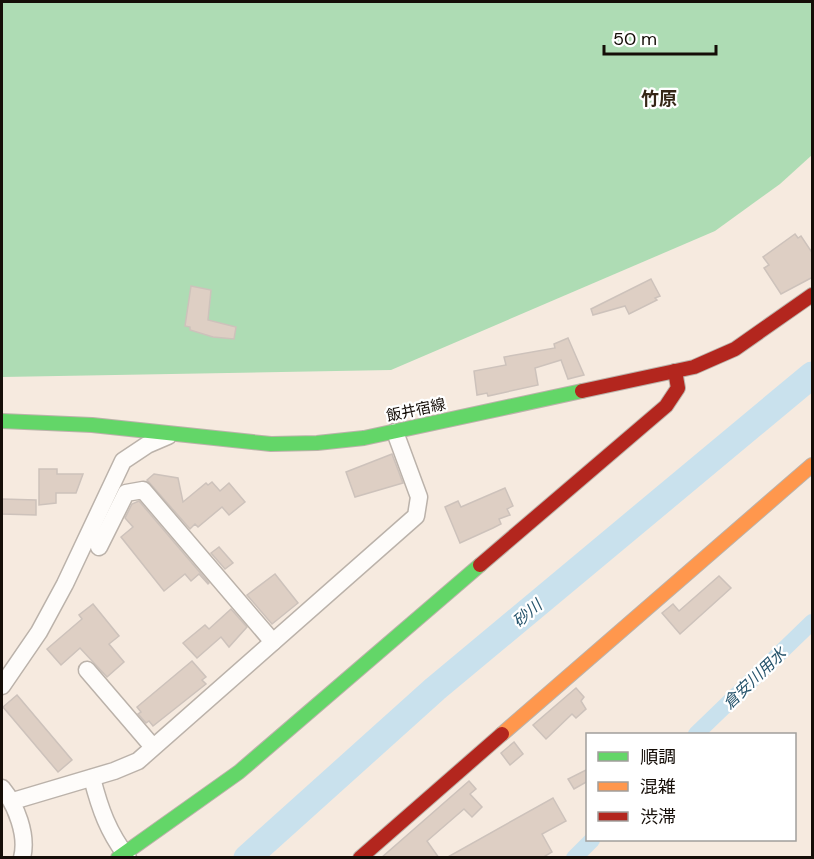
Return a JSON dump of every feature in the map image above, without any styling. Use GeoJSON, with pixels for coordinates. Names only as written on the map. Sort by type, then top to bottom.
{"type":"FeatureCollection","features":[{"type":"Feature","properties":{"kind":"street","name":"飯井宿線"},"geometry":{"type":"LineString","coordinates":[[2,421],[92,425],[271,444],[364,438],[694,367],[735,349],[813,295]]}},
{"type":"Feature","properties":{"kind":"street"},"geometry":{"type":"LineString","coordinates":[[92,778],[102,818],[123,856],[239,772],[666,405],[678,388],[675,371]]}},
{"type":"Feature","properties":{"kind":"street"},"geometry":{"type":"LineString","coordinates":[[13,801],[92,778],[138,761],[416,516],[420,497],[395,432]]}},
{"type":"Feature","properties":{"kind":"street"},"geometry":{"type":"LineString","coordinates":[[2,686],[39,632],[60,594],[123,461],[147,445],[173,434]]}},
{"type":"Feature","properties":{"kind":"street"},"geometry":{"type":"LineString","coordinates":[[360,858],[813,465]]}},
{"type":"Feature","properties":{"kind":"street"},"geometry":{"type":"LineString","coordinates":[[99,547],[126,493],[143,490],[273,642]]}},
{"type":"Feature","properties":{"kind":"street"},"geometry":{"type":"LineString","coordinates":[[87,670],[153,747]]}},
{"type":"Feature","properties":{"kind":"street"},"geometry":{"type":"LineString","coordinates":[[2,788],[13,801],[18,814],[24,852],[22,858]]}},
{"type":"Feature","properties":{"kind":"green space"},"geometry":{"type":"Polygon","coordinates":[[[2,2],[812,2],[812,155],[780,184],[715,231],[391,370],[2,377],[2,2]]]}},
{"type":"Feature","properties":{"kind":"building"},"geometry":{"type":"Polygon","coordinates":[[[795,234],[798,238],[801,236],[813,254],[813,277],[781,294],[764,268],[769,265],[763,257],[795,234]]]}},
{"type":"Feature","properties":{"kind":"building"},"geometry":{"type":"Polygon","coordinates":[[[651,279],[660,296],[655,298],[657,300],[629,314],[625,306],[593,315],[591,309],[651,279]]]}},
{"type":"Feature","properties":{"kind":"building"},"geometry":{"type":"Polygon","coordinates":[[[191,286],[211,290],[208,320],[236,327],[234,339],[213,337],[190,330],[190,327],[185,326],[191,286]]]}},
{"type":"Feature","properties":{"kind":"building"},"geometry":{"type":"Polygon","coordinates":[[[568,338],[584,375],[568,379],[561,360],[535,368],[538,385],[488,396],[487,393],[477,395],[474,371],[506,365],[504,357],[555,348],[554,344],[568,338]]]}},
{"type":"Feature","properties":{"kind":"building"},"geometry":{"type":"Polygon","coordinates":[[[392,454],[403,483],[355,497],[346,472],[392,454]]]}},
{"type":"Feature","properties":{"kind":"building"},"geometry":{"type":"Polygon","coordinates":[[[39,469],[57,469],[57,474],[83,474],[76,493],[56,493],[56,503],[39,505],[39,469]]]}},
{"type":"Feature","properties":{"kind":"building"},"geometry":{"type":"Polygon","coordinates":[[[154,474],[178,478],[183,502],[206,483],[208,485],[212,482],[220,491],[229,483],[245,502],[229,515],[222,507],[198,527],[195,524],[190,529],[147,480],[154,474]]]}},
{"type":"Feature","properties":{"kind":"building"},"geometry":{"type":"Polygon","coordinates":[[[505,488],[513,506],[507,509],[510,515],[499,519],[501,524],[460,543],[445,507],[458,501],[461,507],[505,488]]]}},
{"type":"Feature","properties":{"kind":"building"},"geometry":{"type":"Polygon","coordinates":[[[2,499],[36,500],[36,515],[2,514],[2,499]]]}},
{"type":"Feature","properties":{"kind":"building"},"geometry":{"type":"Polygon","coordinates":[[[139,501],[208,584],[199,574],[191,581],[185,574],[164,591],[121,537],[133,527],[125,518],[132,504],[139,501]]]}},
{"type":"Feature","properties":{"kind":"building"},"geometry":{"type":"Polygon","coordinates":[[[219,547],[233,563],[225,569],[211,553],[219,547]]]}},
{"type":"Feature","properties":{"kind":"building"},"geometry":{"type":"Polygon","coordinates":[[[275,574],[298,603],[272,624],[247,595],[275,574]]]}},
{"type":"Feature","properties":{"kind":"building"},"geometry":{"type":"Polygon","coordinates":[[[719,576],[731,588],[680,634],[662,613],[673,604],[679,611],[719,576]]]}},
{"type":"Feature","properties":{"kind":"building"},"geometry":{"type":"Polygon","coordinates":[[[93,604],[119,636],[109,644],[124,662],[107,677],[80,648],[61,665],[47,649],[82,619],[79,615],[93,604]]]}},
{"type":"Feature","properties":{"kind":"building"},"geometry":{"type":"Polygon","coordinates":[[[231,609],[247,627],[229,647],[221,637],[197,658],[183,643],[205,625],[209,629],[231,609]]]}},
{"type":"Feature","properties":{"kind":"building"},"geometry":{"type":"Polygon","coordinates":[[[192,661],[206,677],[202,680],[206,684],[153,726],[149,721],[146,723],[138,714],[141,712],[137,707],[192,661]]]}},
{"type":"Feature","properties":{"kind":"building"},"geometry":{"type":"Polygon","coordinates":[[[576,688],[584,697],[581,701],[586,709],[576,718],[572,714],[546,739],[533,725],[576,688]]]}},
{"type":"Feature","properties":{"kind":"building"},"geometry":{"type":"Polygon","coordinates":[[[17,695],[72,760],[58,772],[3,707],[17,695]]]}},
{"type":"Feature","properties":{"kind":"building"},"geometry":{"type":"Polygon","coordinates":[[[514,742],[523,754],[510,765],[501,753],[514,742]]]}},
{"type":"Feature","properties":{"kind":"building"},"geometry":{"type":"Polygon","coordinates":[[[586,770],[586,782],[574,789],[568,779],[586,770]]]}},
{"type":"Feature","properties":{"kind":"building"},"geometry":{"type":"Polygon","coordinates":[[[469,781],[476,789],[470,794],[482,807],[472,817],[464,809],[427,841],[439,858],[381,858],[469,781]]]}},
{"type":"Feature","properties":{"kind":"building"},"geometry":{"type":"Polygon","coordinates":[[[553,798],[566,821],[542,834],[552,852],[542,858],[446,858],[553,798]]]}},
{"type":"Feature","properties":{"kind":"waterway","name":"砂川"},"geometry":{"type":"LineString","coordinates":[[247,858],[435,689],[812,375]]}},
{"type":"Feature","properties":{"kind":"waterway","name":"倉安川用水"},"geometry":{"type":"LineString","coordinates":[[697,733],[812,622]]}},
{"type":"Feature","properties":{"kind":"waterway","name":"倉安川用水"},"geometry":{"type":"LineString","coordinates":[[574,858],[591,841]]}},
{"type":"Feature","properties":{"kind":"traffic: fast"},"geometry":{"type":"LineString","coordinates":[[2,421],[92,425],[271,444],[317,443],[364,438],[582,391]]}},
{"type":"Feature","properties":{"kind":"traffic: fast"},"geometry":{"type":"LineString","coordinates":[[118,858],[239,772],[480,565]]}},
{"type":"Feature","properties":{"kind":"traffic: slow"},"geometry":{"type":"LineString","coordinates":[[502,734],[812,465]]}},
{"type":"Feature","properties":{"kind":"traffic: jam"},"geometry":{"type":"LineString","coordinates":[[582,391],[694,367],[735,349],[812,295]]}},
{"type":"Feature","properties":{"kind":"traffic: jam"},"geometry":{"type":"LineString","coordinates":[[480,565],[666,406],[678,388],[675,371]]}},
{"type":"Feature","properties":{"kind":"traffic: jam"},"geometry":{"type":"LineString","coordinates":[[360,858],[502,734]]}},
{"type":"Feature","properties":{"kind":"district","name":"竹原"},"geometry":{"type":"Point","coordinates":[659,99]}}]}
